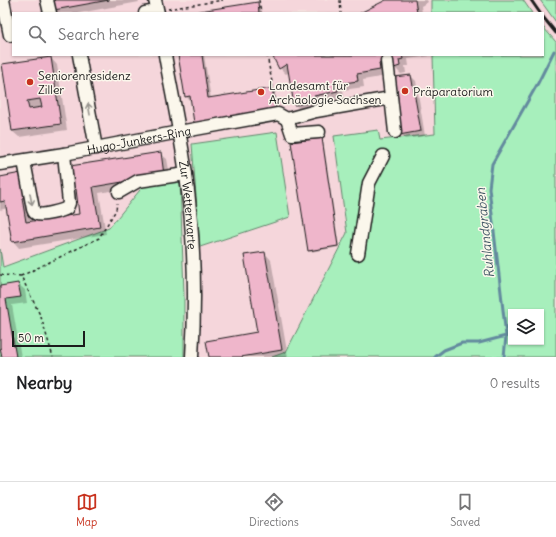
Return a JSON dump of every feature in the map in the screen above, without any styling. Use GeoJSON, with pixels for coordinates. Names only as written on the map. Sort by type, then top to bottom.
{"type":"FeatureCollection","features":[{"type":"Feature","properties":{"kind":"street"},"geometry":{"type":"LineString","coordinates":[[3,0],[8,36]]}},
{"type":"Feature","properties":{"kind":"street"},"geometry":{"type":"LineString","coordinates":[[47,0],[50,12]]}},
{"type":"Feature","properties":{"kind":"street"},"geometry":{"type":"LineString","coordinates":[[147,12],[157,8]]}},
{"type":"Feature","properties":{"kind":"street"},"geometry":{"type":"LineString","coordinates":[[79,56],[96,148]]}},
{"type":"Feature","properties":{"kind":"street","name":"Zur Wetterwarte"},"geometry":{"type":"LineString","coordinates":[[165,56],[186,174],[191,222],[194,266],[194,334],[192,357]]}},
{"type":"Feature","properties":{"kind":"street"},"geometry":{"type":"LineString","coordinates":[[387,62],[395,132]]}},
{"type":"Feature","properties":{"kind":"street","name":"Hugo-Junkers-Ring"},"geometry":{"type":"LineString","coordinates":[[0,164],[64,154],[179,132],[316,112],[391,98]]}},
{"type":"Feature","properties":{"kind":"street"},"geometry":{"type":"LineString","coordinates":[[282,116],[292,134],[319,132]]}},
{"type":"Feature","properties":{"kind":"street"},"geometry":{"type":"LineString","coordinates":[[24,161],[35,213],[38,215],[63,211],[67,208],[69,203],[64,154]]}},
{"type":"Feature","properties":{"kind":"street"},"geometry":{"type":"LineString","coordinates":[[358,254],[369,183],[383,156]]}},
{"type":"Feature","properties":{"kind":"street"},"geometry":{"type":"LineString","coordinates":[[119,192],[138,181],[186,174]]}},
{"type":"Feature","properties":{"kind":"path"},"geometry":{"type":"LineString","coordinates":[[157,8],[223,0]]}},
{"type":"Feature","properties":{"kind":"path"},"geometry":{"type":"LineString","coordinates":[[259,0],[260,12]]}},
{"type":"Feature","properties":{"kind":"path"},"geometry":{"type":"LineString","coordinates":[[340,0],[341,12]]}},
{"type":"Feature","properties":{"kind":"path"},"geometry":{"type":"LineString","coordinates":[[267,56],[282,116]]}},
{"type":"Feature","properties":{"kind":"path"},"geometry":{"type":"LineString","coordinates":[[0,276],[21,276],[99,238],[116,210],[119,192]]}},
{"type":"Feature","properties":{"kind":"path"},"geometry":{"type":"LineString","coordinates":[[21,276],[41,318],[53,357]]}},
{"type":"Feature","properties":{"kind":"shaded area"},"geometry":{"type":"Polygon","coordinates":[[[0,0],[431,0],[431,12],[12,12],[12,56],[433,56],[435,134],[380,140],[378,130],[334,136],[347,233],[286,353],[272,357],[199,357],[200,247],[289,217],[192,144],[194,178],[144,185],[109,228],[3,267],[0,249],[0,0]]]}},
{"type":"Feature","properties":{"kind":"shaded area"},"geometry":{"type":"Polygon","coordinates":[[[523,0],[540,0],[556,22],[556,42],[544,28],[544,12],[531,12],[523,0]]]}},
{"type":"Feature","properties":{"kind":"green space"},"geometry":{"type":"Polygon","coordinates":[[[431,0],[523,0],[531,12],[431,12],[431,0]]]}},
{"type":"Feature","properties":{"kind":"green space"},"geometry":{"type":"Polygon","coordinates":[[[540,0],[556,0],[556,22],[540,0]]]}},
{"type":"Feature","properties":{"kind":"green space"},"geometry":{"type":"Polygon","coordinates":[[[544,28],[556,42],[556,357],[272,357],[286,352],[347,233],[334,136],[378,130],[380,140],[435,134],[433,56],[544,56],[544,28]]]}},
{"type":"Feature","properties":{"kind":"green space"},"geometry":{"type":"Polygon","coordinates":[[[277,132],[290,217],[200,247],[192,144],[277,132]]]}},
{"type":"Feature","properties":{"kind":"green space"},"geometry":{"type":"Polygon","coordinates":[[[180,180],[184,293],[184,357],[0,357],[0,249],[3,267],[109,228],[144,185],[180,180]]]}},
{"type":"Feature","properties":{"kind":"building"},"geometry":{"type":"Polygon","coordinates":[[[52,0],[109,0],[54,10],[52,0]]]}},
{"type":"Feature","properties":{"kind":"building"},"geometry":{"type":"Polygon","coordinates":[[[386,0],[415,0],[417,12],[362,12],[386,0]]]}},
{"type":"Feature","properties":{"kind":"building"},"geometry":{"type":"Polygon","coordinates":[[[258,2],[259,12],[193,12],[258,2]]]}},
{"type":"Feature","properties":{"kind":"building","name":"Landesamt für Archäologie Sachsen"},"geometry":{"type":"Polygon","coordinates":[[[178,56],[202,56],[208,98],[272,88],[276,110],[194,123],[190,96],[185,97],[178,56]]]}},
{"type":"Feature","properties":{"kind":"building"},"geometry":{"type":"Polygon","coordinates":[[[402,56],[403,59],[399,60],[400,66],[394,68],[392,61],[379,63],[380,70],[357,74],[358,81],[337,84],[338,91],[314,96],[315,102],[294,105],[287,64],[279,69],[273,57],[402,56]]]}},
{"type":"Feature","properties":{"kind":"building","name":"Seniorenresidenz Ziller"},"geometry":{"type":"Polygon","coordinates":[[[51,57],[61,124],[12,131],[2,64],[51,57]],[[40,99],[27,101],[29,109],[42,107],[40,99]]]}},
{"type":"Feature","properties":{"kind":"building","name":"Präparatorium"},"geometry":{"type":"Polygon","coordinates":[[[411,75],[421,131],[399,135],[394,106],[398,105],[394,77],[411,75]]]}},
{"type":"Feature","properties":{"kind":"building"},"geometry":{"type":"Polygon","coordinates":[[[322,138],[338,246],[308,251],[291,142],[322,138]]]}},
{"type":"Feature","properties":{"kind":"building"},"geometry":{"type":"Polygon","coordinates":[[[161,152],[164,175],[93,187],[100,227],[12,242],[5,201],[0,202],[0,177],[21,173],[25,197],[22,198],[26,222],[79,214],[76,189],[74,190],[70,166],[161,152]]]}},
{"type":"Feature","properties":{"kind":"building"},"geometry":{"type":"Polygon","coordinates":[[[265,252],[282,350],[241,357],[209,357],[206,341],[257,332],[244,255],[265,252]]]}},
{"type":"Feature","properties":{"kind":"building"},"geometry":{"type":"Polygon","coordinates":[[[18,283],[21,297],[6,299],[16,357],[2,357],[0,347],[0,286],[18,283]]]}},
{"type":"Feature","properties":{"kind":"waterway","name":"Ruhlandgraben"},"geometry":{"type":"LineString","coordinates":[[504,357],[506,336],[489,188],[492,164],[538,83],[554,51]]}},
{"type":"Feature","properties":{"kind":"waterway"},"geometry":{"type":"LineString","coordinates":[[435,357],[444,350],[462,343],[479,343],[506,336]]}},
{"type":"Feature","properties":{"kind":"railway"},"geometry":{"type":"LineString","coordinates":[[531,0],[539,12]]}},
{"type":"Feature","properties":{"kind":"railway"},"geometry":{"type":"LineString","coordinates":[[544,18],[556,33]]}},
{"type":"Feature","properties":{"kind":"place","name":"Seniorenresidenz Ziller"},"geometry":{"type":"Point","coordinates":[30,82]}},
{"type":"Feature","properties":{"kind":"place","name":"Präparatorium"},"geometry":{"type":"Point","coordinates":[405,91]}},
{"type":"Feature","properties":{"kind":"place","name":"Landesamt für Archäologie Sachsen"},"geometry":{"type":"Point","coordinates":[261,92]}}]}
